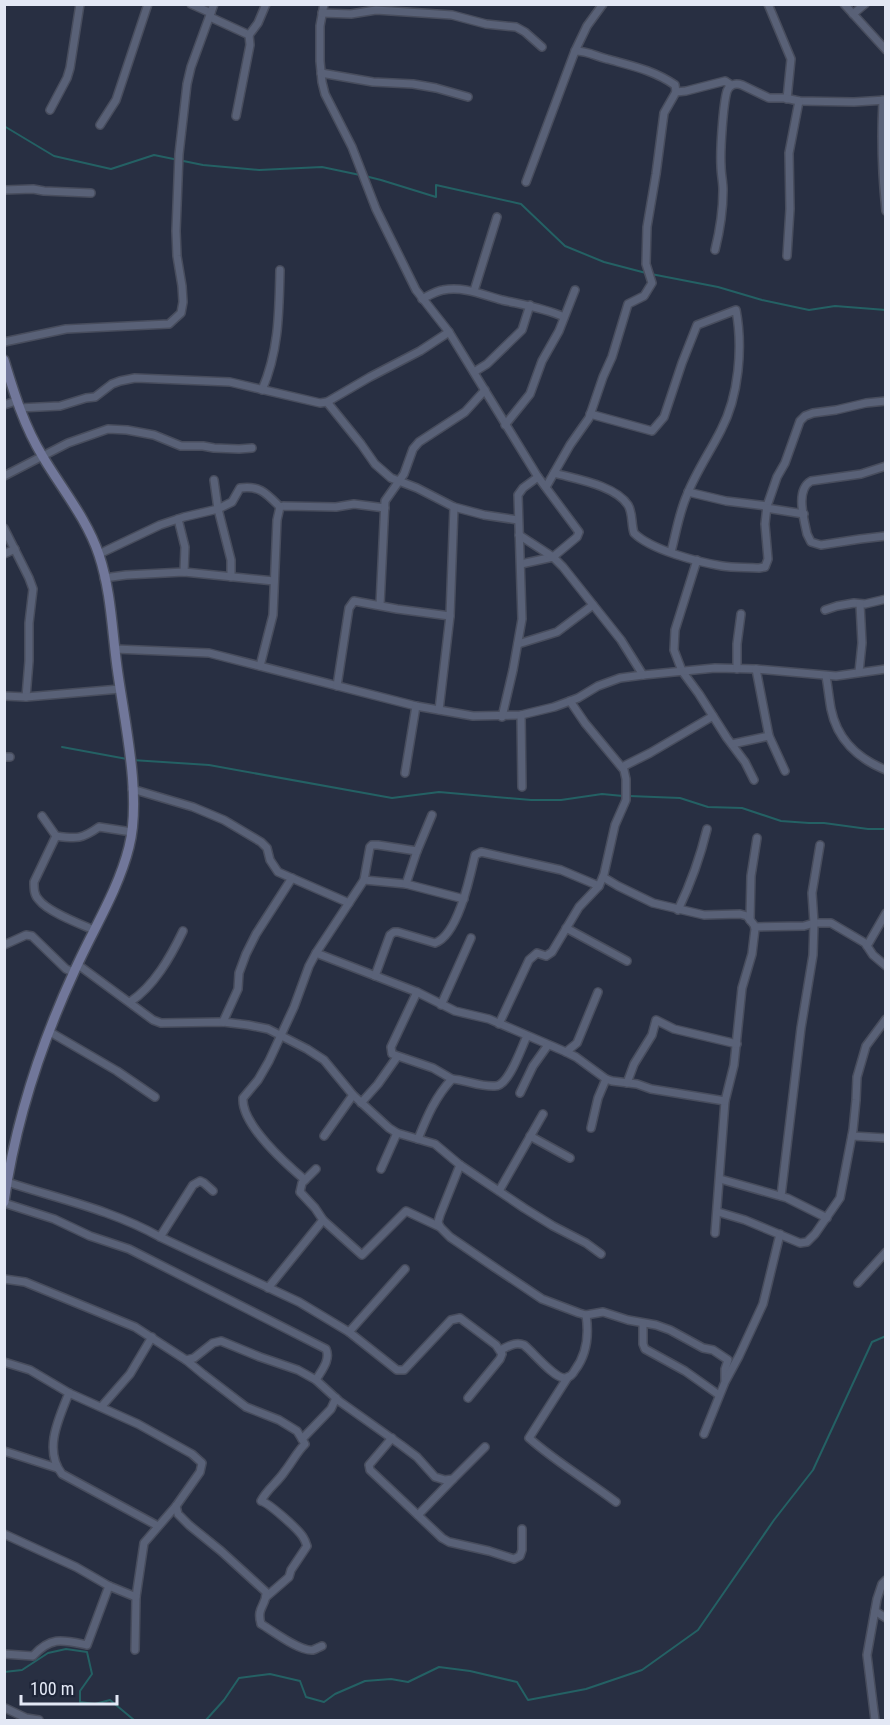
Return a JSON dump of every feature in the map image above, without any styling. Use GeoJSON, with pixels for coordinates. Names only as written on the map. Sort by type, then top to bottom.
{"type":"FeatureCollection","features":[{"type":"Feature","properties":{"kind":"main road"},"geometry":{"type":"LineString","coordinates":[[4,360],[17,404],[42,455],[76,507],[99,554],[105,578],[115,649],[132,789],[132,832],[121,872],[75,968],[27,1094],[4,1202]]}},
{"type":"Feature","properties":{"kind":"street"},"geometry":{"type":"LineString","coordinates":[[50,110],[70,68],[80,4]]}},
{"type":"Feature","properties":{"kind":"street"},"geometry":{"type":"LineString","coordinates":[[100,125],[116,100],[148,4]]}},
{"type":"Feature","properties":{"kind":"street"},"geometry":{"type":"LineString","coordinates":[[191,4],[249,35]]}},
{"type":"Feature","properties":{"kind":"street"},"geometry":{"type":"LineString","coordinates":[[4,342],[66,328],[157,326],[169,324],[181,313],[183,302],[176,231],[179,154],[187,84],[214,4]]}},
{"type":"Feature","properties":{"kind":"street"},"geometry":{"type":"LineString","coordinates":[[236,116],[250,45],[249,35],[258,23],[266,4]]}},
{"type":"Feature","properties":{"kind":"street"},"geometry":{"type":"LineString","coordinates":[[324,4],[320,26],[322,82],[328,102],[352,147],[376,209],[422,299],[449,332],[538,477],[579,532],[577,537],[553,557],[521,564]]}},
{"type":"Feature","properties":{"kind":"street"},"geometry":{"type":"LineString","coordinates":[[526,182],[575,51],[587,26],[603,4]]}},
{"type":"Feature","properties":{"kind":"street"},"geometry":{"type":"LineString","coordinates":[[768,4],[791,59],[787,99]]}},
{"type":"Feature","properties":{"kind":"street"},"geometry":{"type":"LineString","coordinates":[[844,4],[885,50]]}},
{"type":"Feature","properties":{"kind":"street"},"geometry":{"type":"LineString","coordinates":[[854,14],[865,4]]}},
{"type":"Feature","properties":{"kind":"street"},"geometry":{"type":"LineString","coordinates":[[322,13],[351,14],[376,10],[452,15],[486,24],[516,27],[542,47]]}},
{"type":"Feature","properties":{"kind":"street"},"geometry":{"type":"LineString","coordinates":[[546,487],[590,414],[612,357],[628,304],[644,296],[652,283],[646,264],[647,227],[664,113],[676,92],[675,85],[652,71],[606,59],[586,51],[575,51]]}},
{"type":"Feature","properties":{"kind":"street"},"geometry":{"type":"LineString","coordinates":[[321,73],[373,82],[413,84],[468,97]]}},
{"type":"Feature","properties":{"kind":"street"},"geometry":{"type":"LineString","coordinates":[[676,92],[725,81],[731,86]]}},
{"type":"Feature","properties":{"kind":"street"},"geometry":{"type":"LineString","coordinates":[[716,250],[722,212],[723,189],[720,160],[724,114],[728,90],[734,84],[742,85],[766,98],[854,102],[884,100],[882,134],[885,211]]}},
{"type":"Feature","properties":{"kind":"street"},"geometry":{"type":"LineString","coordinates":[[787,256],[790,209],[789,153],[799,101]]}},
{"type":"Feature","properties":{"kind":"street"},"geometry":{"type":"LineString","coordinates":[[4,190],[33,189],[92,193]]}},
{"type":"Feature","properties":{"kind":"street"},"geometry":{"type":"LineString","coordinates":[[474,291],[497,217]]}},
{"type":"Feature","properties":{"kind":"street"},"geometry":{"type":"LineString","coordinates":[[262,390],[276,344],[280,270]]}},
{"type":"Feature","properties":{"kind":"street"},"geometry":{"type":"LineString","coordinates":[[422,299],[441,290],[474,291],[530,305],[564,317]]}},
{"type":"Feature","properties":{"kind":"street"},"geometry":{"type":"LineString","coordinates":[[505,425],[530,394],[542,361],[559,331],[575,290]]}},
{"type":"Feature","properties":{"kind":"street"},"geometry":{"type":"LineString","coordinates":[[474,372],[487,364],[522,330],[530,305]]}},
{"type":"Feature","properties":{"kind":"street"},"geometry":{"type":"LineString","coordinates":[[590,414],[652,431],[664,417],[697,325],[736,310],[739,324],[735,397],[722,429],[681,508],[671,552]]}},
{"type":"Feature","properties":{"kind":"street"},"geometry":{"type":"LineString","coordinates":[[4,405],[60,406],[94,397],[111,384],[135,378],[230,382],[320,403],[327,402],[420,351],[449,332]]}},
{"type":"Feature","properties":{"kind":"street"},"geometry":{"type":"LineString","coordinates":[[380,605],[385,501],[404,474],[413,449],[419,442],[465,412],[485,390]]}},
{"type":"Feature","properties":{"kind":"street"},"geometry":{"type":"LineString","coordinates":[[554,473],[598,484],[623,499],[630,509],[634,533],[649,544],[722,566],[765,567],[768,560],[765,524],[767,507],[800,421],[805,416],[885,401]]}},
{"type":"Feature","properties":{"kind":"street"},"geometry":{"type":"LineString","coordinates":[[327,402],[375,464],[391,478],[454,507],[484,515],[518,520]]}},
{"type":"Feature","properties":{"kind":"street"},"geometry":{"type":"LineString","coordinates":[[4,476],[68,443],[108,429],[154,435],[181,446],[252,448]]}},
{"type":"Feature","properties":{"kind":"street"},"geometry":{"type":"LineString","coordinates":[[885,466],[861,474],[808,483],[802,492],[808,539],[817,545],[885,536]]}},
{"type":"Feature","properties":{"kind":"street"},"geometry":{"type":"LineString","coordinates":[[502,717],[522,619],[518,495],[523,488],[538,477]]}},
{"type":"Feature","properties":{"kind":"street"},"geometry":{"type":"LineString","coordinates":[[214,480],[218,509],[231,560],[231,578]]}},
{"type":"Feature","properties":{"kind":"street"},"geometry":{"type":"LineString","coordinates":[[99,554],[139,534],[178,519],[218,509],[232,502],[240,488],[253,486],[280,507],[336,507],[354,504],[385,508]]}},
{"type":"Feature","properties":{"kind":"street"},"geometry":{"type":"LineString","coordinates":[[688,492],[804,514]]}},
{"type":"Feature","properties":{"kind":"street"},"geometry":{"type":"LineString","coordinates":[[260,666],[273,615],[277,520],[280,507]]}},
{"type":"Feature","properties":{"kind":"street"},"geometry":{"type":"LineString","coordinates":[[439,710],[450,616],[454,507]]}},
{"type":"Feature","properties":{"kind":"street"},"geometry":{"type":"LineString","coordinates":[[178,519],[185,547],[184,572]]}},
{"type":"Feature","properties":{"kind":"street"},"geometry":{"type":"LineString","coordinates":[[4,528],[30,578],[33,589],[26,697]]}},
{"type":"Feature","properties":{"kind":"street"},"geometry":{"type":"LineString","coordinates":[[519,535],[553,557],[621,640],[643,675]]}},
{"type":"Feature","properties":{"kind":"street"},"geometry":{"type":"LineString","coordinates":[[4,554],[15,549]]}},
{"type":"Feature","properties":{"kind":"street"},"geometry":{"type":"LineString","coordinates":[[697,560],[675,630],[674,650],[682,671],[745,762],[754,780]]}},
{"type":"Feature","properties":{"kind":"street"},"geometry":{"type":"LineString","coordinates":[[105,578],[184,572],[274,581]]}},
{"type":"Feature","properties":{"kind":"street"},"geometry":{"type":"LineString","coordinates":[[825,610],[885,599]]}},
{"type":"Feature","properties":{"kind":"street"},"geometry":{"type":"LineString","coordinates":[[337,686],[350,606],[354,601],[450,616]]}},
{"type":"Feature","properties":{"kind":"street"},"geometry":{"type":"LineString","coordinates":[[860,604],[862,643],[860,672]]}},
{"type":"Feature","properties":{"kind":"street"},"geometry":{"type":"LineString","coordinates":[[518,644],[557,632],[593,605]]}},
{"type":"Feature","properties":{"kind":"street"},"geometry":{"type":"LineString","coordinates":[[737,669],[737,644],[741,614]]}},
{"type":"Feature","properties":{"kind":"street"},"geometry":{"type":"LineString","coordinates":[[115,649],[209,653],[416,706],[473,716],[502,717],[554,707],[620,678],[643,675],[715,668],[756,669],[825,676],[885,669]]}},
{"type":"Feature","properties":{"kind":"street"},"geometry":{"type":"LineString","coordinates":[[756,669],[769,736],[785,771]]}},
{"type":"Feature","properties":{"kind":"street"},"geometry":{"type":"LineString","coordinates":[[825,676],[830,693],[831,709],[843,739],[861,758],[885,770]]}},
{"type":"Feature","properties":{"kind":"street"},"geometry":{"type":"LineString","coordinates":[[4,696],[26,697],[120,689]]}},
{"type":"Feature","properties":{"kind":"street"},"geometry":{"type":"LineString","coordinates":[[498,1024],[529,960],[537,954],[546,956],[552,952],[579,907],[599,886],[611,848],[615,825],[626,800],[626,779],[622,767],[585,723],[570,701]]}},
{"type":"Feature","properties":{"kind":"street"},"geometry":{"type":"LineString","coordinates":[[405,773],[416,706]]}},
{"type":"Feature","properties":{"kind":"street"},"geometry":{"type":"LineString","coordinates":[[521,715],[522,787]]}},
{"type":"Feature","properties":{"kind":"street"},"geometry":{"type":"LineString","coordinates":[[622,767],[713,716]]}},
{"type":"Feature","properties":{"kind":"street"},"geometry":{"type":"LineString","coordinates":[[732,744],[769,736]]}},
{"type":"Feature","properties":{"kind":"street"},"geometry":{"type":"LineString","coordinates":[[132,789],[193,807],[224,820],[261,842],[267,848],[273,867],[278,872],[349,903]]}},
{"type":"Feature","properties":{"kind":"street"},"geometry":{"type":"LineString","coordinates":[[406,884],[432,815]]}},
{"type":"Feature","properties":{"kind":"street"},"geometry":{"type":"LineString","coordinates":[[42,816],[56,836],[71,838],[86,836],[99,827],[132,832]]}},
{"type":"Feature","properties":{"kind":"street"},"geometry":{"type":"LineString","coordinates":[[678,910],[694,875],[707,829]]}},
{"type":"Feature","properties":{"kind":"street"},"geometry":{"type":"LineString","coordinates":[[56,836],[34,882],[33,890],[45,906],[94,930]]}},
{"type":"Feature","properties":{"kind":"street"},"geometry":{"type":"LineString","coordinates":[[750,920],[751,876],[757,838]]}},
{"type":"Feature","properties":{"kind":"street"},"geometry":{"type":"LineString","coordinates":[[305,1180],[275,1154],[244,1111],[243,1098],[258,1080],[269,1061],[316,952],[364,880],[372,845],[417,851]]}},
{"type":"Feature","properties":{"kind":"street"},"geometry":{"type":"LineString","coordinates":[[781,1196],[801,1028],[813,955],[812,893],[820,845]]}},
{"type":"Feature","properties":{"kind":"street"},"geometry":{"type":"LineString","coordinates":[[375,976],[390,935],[394,932],[435,943],[444,938],[461,908],[475,855],[481,852],[561,870],[599,886]]}},
{"type":"Feature","properties":{"kind":"street"},"geometry":{"type":"LineString","coordinates":[[603,877],[653,903],[704,915],[740,914],[747,916],[755,927],[752,954],[742,988],[734,1065],[725,1101],[715,1233]]}},
{"type":"Feature","properties":{"kind":"street"},"geometry":{"type":"LineString","coordinates":[[223,1022],[238,989],[238,973],[246,954],[256,934],[292,878]]}},
{"type":"Feature","properties":{"kind":"street"},"geometry":{"type":"LineString","coordinates":[[364,880],[406,884],[464,899]]}},
{"type":"Feature","properties":{"kind":"street"},"geometry":{"type":"LineString","coordinates":[[867,946],[885,915]]}},
{"type":"Feature","properties":{"kind":"street"},"geometry":{"type":"LineString","coordinates":[[755,927],[831,923],[859,939],[885,966]]}},
{"type":"Feature","properties":{"kind":"street"},"geometry":{"type":"LineString","coordinates":[[566,928],[627,961]]}},
{"type":"Feature","properties":{"kind":"street"},"geometry":{"type":"LineString","coordinates":[[130,1002],[143,993],[153,980],[174,950],[183,931]]}},
{"type":"Feature","properties":{"kind":"street"},"geometry":{"type":"LineString","coordinates":[[6,942],[26,935],[32,936],[66,969],[75,968],[161,1023],[223,1022],[268,1029],[324,1060],[353,1095],[389,1128],[435,1144],[460,1165],[499,1191],[601,1254]]}},
{"type":"Feature","properties":{"kind":"street"},"geometry":{"type":"LineString","coordinates":[[441,1005],[471,938]]}},
{"type":"Feature","properties":{"kind":"street"},"geometry":{"type":"LineString","coordinates":[[316,952],[417,992],[454,1011],[489,1019],[566,1052],[606,1079],[725,1101]]}},
{"type":"Feature","properties":{"kind":"street"},"geometry":{"type":"LineString","coordinates":[[417,992],[391,1047],[392,1054],[397,1057],[433,1068],[452,1079],[496,1086],[504,1083],[527,1036]]}},
{"type":"Feature","properties":{"kind":"street"},"geometry":{"type":"LineString","coordinates":[[566,1052],[577,1043],[597,992]]}},
{"type":"Feature","properties":{"kind":"street"},"geometry":{"type":"LineString","coordinates":[[717,1212],[745,1220],[800,1243],[807,1242],[815,1234],[840,1198],[852,1136],[857,1077],[866,1046],[885,1019]]}},
{"type":"Feature","properties":{"kind":"street"},"geometry":{"type":"LineString","coordinates":[[627,1083],[634,1064],[652,1035],[656,1020],[674,1029],[737,1044]]}},
{"type":"Feature","properties":{"kind":"street"},"geometry":{"type":"LineString","coordinates":[[50,1032],[117,1071],[155,1097]]}},
{"type":"Feature","properties":{"kind":"street"},"geometry":{"type":"LineString","coordinates":[[520,1093],[533,1066],[548,1045]]}},
{"type":"Feature","properties":{"kind":"street"},"geometry":{"type":"LineString","coordinates":[[361,1102],[378,1084],[397,1057]]}},
{"type":"Feature","properties":{"kind":"street"},"geometry":{"type":"LineString","coordinates":[[418,1139],[430,1110],[452,1079]]}},
{"type":"Feature","properties":{"kind":"street"},"geometry":{"type":"LineString","coordinates":[[591,1128],[598,1098],[606,1079]]}},
{"type":"Feature","properties":{"kind":"street"},"geometry":{"type":"LineString","coordinates":[[324,1136],[353,1095]]}},
{"type":"Feature","properties":{"kind":"street"},"geometry":{"type":"LineString","coordinates":[[499,1191],[543,1114]]}},
{"type":"Feature","properties":{"kind":"street"},"geometry":{"type":"LineString","coordinates":[[381,1169],[398,1133]]}},
{"type":"Feature","properties":{"kind":"street"},"geometry":{"type":"LineString","coordinates":[[530,1136],[570,1158]]}},
{"type":"Feature","properties":{"kind":"street"},"geometry":{"type":"LineString","coordinates":[[852,1136],[885,1138]]}},
{"type":"Feature","properties":{"kind":"street"},"geometry":{"type":"LineString","coordinates":[[440,1227],[438,1222],[440,1215],[460,1165]]}},
{"type":"Feature","properties":{"kind":"street"},"geometry":{"type":"LineString","coordinates":[[316,1168],[300,1187],[300,1192],[323,1220],[362,1255],[406,1211],[440,1227],[485,1261],[542,1299],[586,1315],[603,1312],[657,1325],[703,1348],[713,1350],[728,1360],[725,1382]]}},
{"type":"Feature","properties":{"kind":"street"},"geometry":{"type":"LineString","coordinates":[[720,1179],[781,1196],[827,1218]]}},
{"type":"Feature","properties":{"kind":"street"},"geometry":{"type":"LineString","coordinates":[[7,1182],[113,1214],[268,1287],[299,1302],[349,1332],[400,1371],[404,1370],[451,1320],[460,1318],[496,1345],[502,1354],[468,1398]]}},
{"type":"Feature","properties":{"kind":"street"},"geometry":{"type":"LineString","coordinates":[[160,1237],[193,1185],[204,1183],[213,1191]]}},
{"type":"Feature","properties":{"kind":"street"},"geometry":{"type":"LineString","coordinates":[[4,1202],[129,1249],[326,1349],[327,1360],[316,1380]]}},
{"type":"Feature","properties":{"kind":"street"},"geometry":{"type":"LineString","coordinates":[[268,1287],[323,1220]]}},
{"type":"Feature","properties":{"kind":"street"},"geometry":{"type":"LineString","coordinates":[[704,1434],[719,1395],[763,1304],[780,1234]]}},
{"type":"Feature","properties":{"kind":"street"},"geometry":{"type":"LineString","coordinates":[[858,1283],[885,1252]]}},
{"type":"Feature","properties":{"kind":"street"},"geometry":{"type":"LineString","coordinates":[[349,1332],[405,1269]]}},
{"type":"Feature","properties":{"kind":"street"},"geometry":{"type":"LineString","coordinates":[[4,1279],[25,1282],[135,1328],[186,1360],[246,1407],[279,1420],[297,1431],[305,1444],[261,1501],[279,1513],[303,1536],[307,1546],[289,1577],[266,1597],[259,1613],[261,1624],[297,1646],[312,1650],[322,1646]]}},
{"type":"Feature","properties":{"kind":"street"},"geometry":{"type":"LineString","coordinates":[[586,1315],[588,1328],[581,1362],[568,1377],[529,1438],[547,1454],[616,1502]]}},
{"type":"Feature","properties":{"kind":"street"},"geometry":{"type":"LineString","coordinates":[[643,1323],[645,1349],[690,1374],[719,1395]]}},
{"type":"Feature","properties":{"kind":"street"},"geometry":{"type":"LineString","coordinates":[[102,1406],[130,1374],[152,1338]]}},
{"type":"Feature","properties":{"kind":"street"},"geometry":{"type":"LineString","coordinates":[[186,1360],[194,1358],[213,1343],[221,1341],[298,1370],[316,1380],[336,1398],[417,1457],[435,1477],[445,1480],[453,1479]]}},
{"type":"Feature","properties":{"kind":"street"},"geometry":{"type":"LineString","coordinates":[[500,1350],[519,1343],[555,1373],[563,1378],[568,1377]]}},
{"type":"Feature","properties":{"kind":"street"},"geometry":{"type":"LineString","coordinates":[[4,1362],[30,1370],[69,1393],[138,1424],[192,1454],[202,1463],[200,1472],[176,1506],[144,1543],[136,1597],[135,1650]]}},
{"type":"Feature","properties":{"kind":"street"},"geometry":{"type":"LineString","coordinates":[[69,1393],[56,1428],[53,1460],[57,1468],[62,1474],[158,1526]]}},
{"type":"Feature","properties":{"kind":"street"},"geometry":{"type":"LineString","coordinates":[[302,1439],[331,1409],[336,1398]]}},
{"type":"Feature","properties":{"kind":"street"},"geometry":{"type":"LineString","coordinates":[[392,1438],[369,1467],[370,1470],[442,1538],[449,1542],[514,1559],[520,1556],[522,1550],[522,1529]]}},
{"type":"Feature","properties":{"kind":"street"},"geometry":{"type":"LineString","coordinates":[[418,1515],[485,1447]]}},
{"type":"Feature","properties":{"kind":"street"},"geometry":{"type":"LineString","coordinates":[[4,1451],[57,1468]]}},
{"type":"Feature","properties":{"kind":"street"},"geometry":{"type":"LineString","coordinates":[[176,1506],[178,1514],[263,1588],[266,1597]]}},
{"type":"Feature","properties":{"kind":"street"},"geometry":{"type":"LineString","coordinates":[[4,1534],[136,1597]]}},
{"type":"Feature","properties":{"kind":"street"},"geometry":{"type":"LineString","coordinates":[[875,1720],[867,1655],[875,1611],[885,1580]]}},
{"type":"Feature","properties":{"kind":"street"},"geometry":{"type":"LineString","coordinates":[[4,1654],[33,1656],[42,1645],[63,1640],[87,1645],[110,1586]]}},
{"type":"Feature","properties":{"kind":"street"},"geometry":{"type":"LineString","coordinates":[[875,1611],[885,1618]]}},
{"type":"Feature","properties":{"kind":"street"},"geometry":{"type":"LineString","coordinates":[[4,1709],[26,1718],[39,1720]]}},
{"type":"Feature","properties":{"kind":"waterway"},"geometry":{"type":"LineString","coordinates":[[4,126],[54,156],[111,169],[154,155],[203,165],[259,170],[322,167],[360,175]]}},
{"type":"Feature","properties":{"kind":"waterway"},"geometry":{"type":"LineString","coordinates":[[365,176],[436,197],[436,185],[521,204],[565,246],[604,262],[646,273]]}},
{"type":"Feature","properties":{"kind":"waterway"},"geometry":{"type":"LineString","coordinates":[[651,274],[718,287],[762,300],[809,310],[835,306],[886,310]]}},
{"type":"Feature","properties":{"kind":"waterway"},"geometry":{"type":"LineString","coordinates":[[62,747],[127,759]]}},
{"type":"Feature","properties":{"kind":"waterway"},"geometry":{"type":"LineString","coordinates":[[132,760],[209,765],[392,798],[439,792],[531,800],[561,800],[602,794],[623,796]]}},
{"type":"Feature","properties":{"kind":"waterway"},"geometry":{"type":"LineString","coordinates":[[629,796],[680,798],[708,807],[742,808],[781,821],[886,829]]}},
{"type":"Feature","properties":{"kind":"waterway"},"geometry":{"type":"LineString","coordinates":[[206,1720],[239,1678],[270,1674],[300,1681],[306,1697],[324,1702],[335,1694],[365,1681],[391,1679],[408,1682],[439,1667],[470,1671],[517,1682],[528,1700],[586,1689],[642,1670],[698,1630],[774,1520],[813,1470],[872,1342],[886,1336]]}},
{"type":"Feature","properties":{"kind":"waterway"},"geometry":{"type":"LineString","coordinates":[[4,1672],[22,1670],[48,1653],[66,1649],[87,1652],[92,1674],[80,1691],[80,1702],[95,1704],[110,1700],[134,1720]]}}]}
